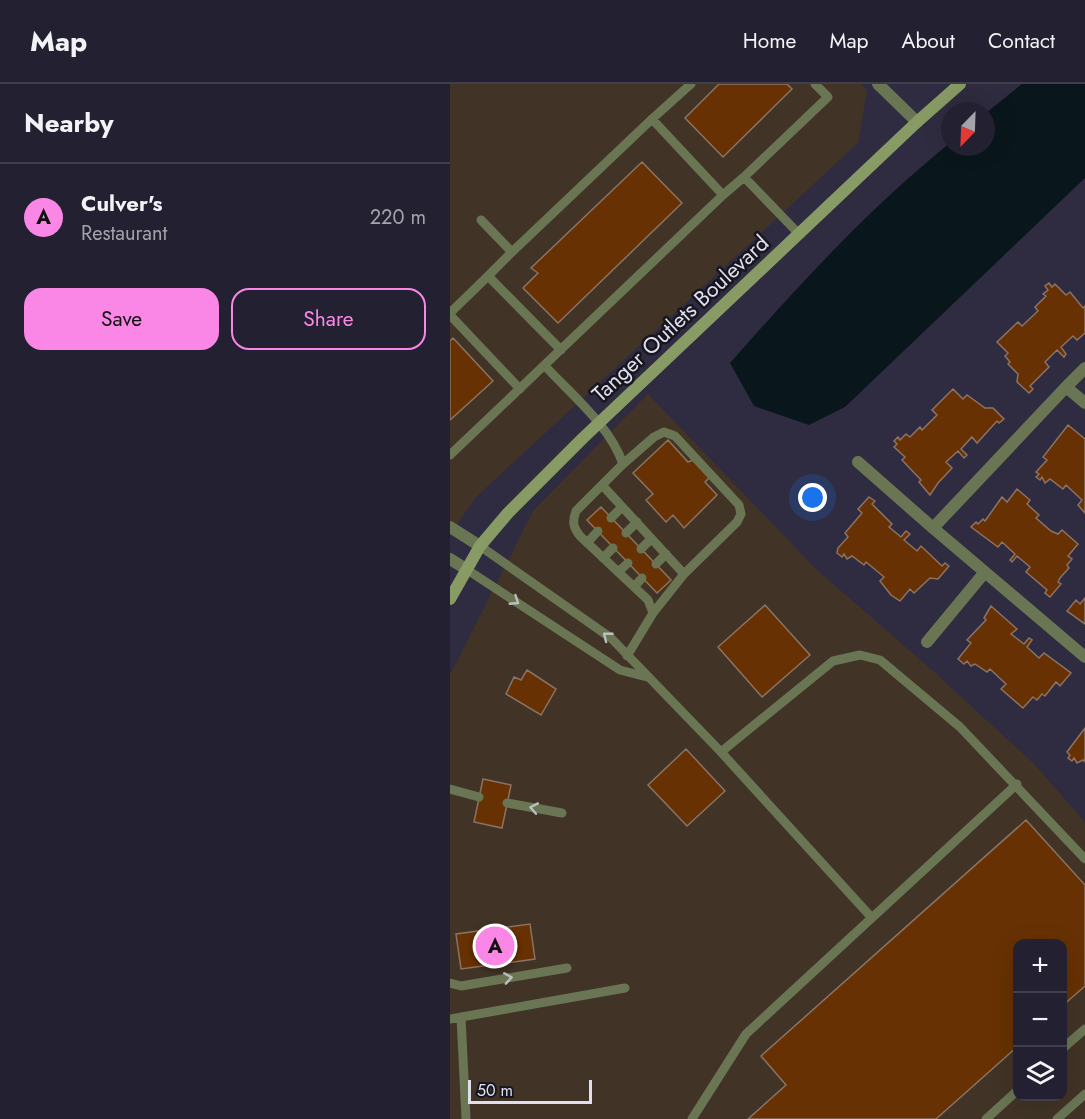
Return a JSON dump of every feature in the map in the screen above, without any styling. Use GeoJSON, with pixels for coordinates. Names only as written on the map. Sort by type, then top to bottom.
{"type":"FeatureCollection","features":[{"type":"Feature","properties":{"kind":"street"},"geometry":{"type":"LineString","coordinates":[[878,84],[917,122]]}},
{"type":"Feature","properties":{"kind":"street","name":"Tanger Outlets Boulevard"},"geometry":{"type":"LineString","coordinates":[[450,599],[480,546],[508,513],[598,424],[960,84]]}},
{"type":"Feature","properties":{"kind":"street"},"geometry":{"type":"LineString","coordinates":[[933,528],[1085,368]]}},
{"type":"Feature","properties":{"kind":"street"},"geometry":{"type":"LineString","coordinates":[[1066,387],[1085,403]]}},
{"type":"Feature","properties":{"kind":"street"},"geometry":{"type":"LineString","coordinates":[[858,462],[1085,657]]}},
{"type":"Feature","properties":{"kind":"street"},"geometry":{"type":"LineString","coordinates":[[450,527],[480,546]]}},
{"type":"Feature","properties":{"kind":"street"},"geometry":{"type":"LineString","coordinates":[[450,559],[466,569]]}},
{"type":"Feature","properties":{"kind":"street"},"geometry":{"type":"LineString","coordinates":[[927,642],[985,572]]}},
{"type":"Feature","properties":{"kind":"lane"},"geometry":{"type":"LineString","coordinates":[[520,389],[450,314],[512,252],[691,84]]}},
{"type":"Feature","properties":{"kind":"lane"},"geometry":{"type":"LineString","coordinates":[[450,455],[828,97],[815,84]]}},
{"type":"Feature","properties":{"kind":"lane"},"geometry":{"type":"LineString","coordinates":[[652,119],[723,195]]}},
{"type":"Feature","properties":{"kind":"lane"},"geometry":{"type":"LineString","coordinates":[[744,177],[799,234]]}},
{"type":"Feature","properties":{"kind":"lane"},"geometry":{"type":"LineString","coordinates":[[481,220],[512,252]]}},
{"type":"Feature","properties":{"kind":"lane"},"geometry":{"type":"LineString","coordinates":[[488,276],[561,350]]}},
{"type":"Feature","properties":{"kind":"lane"},"geometry":{"type":"LineString","coordinates":[[545,366],[598,424],[619,452],[623,464]]}},
{"type":"Feature","properties":{"kind":"lane"},"geometry":{"type":"LineString","coordinates":[[627,656],[653,613],[684,574],[737,522],[741,514],[739,505],[675,436],[664,432],[654,437],[623,464],[576,511],[573,519],[573,527],[648,600],[653,613]]}},
{"type":"Feature","properties":{"kind":"lane"},"geometry":{"type":"LineString","coordinates":[[603,486],[684,574]]}},
{"type":"Feature","properties":{"kind":"lane"},"geometry":{"type":"LineString","coordinates":[[611,518],[622,507]]}},
{"type":"Feature","properties":{"kind":"lane"},"geometry":{"type":"LineString","coordinates":[[626,533],[637,522]]}},
{"type":"Feature","properties":{"kind":"lane"},"geometry":{"type":"LineString","coordinates":[[587,543],[598,531]]}},
{"type":"Feature","properties":{"kind":"lane"},"geometry":{"type":"LineString","coordinates":[[641,549],[651,539]]}},
{"type":"Feature","properties":{"kind":"lane"},"geometry":{"type":"LineString","coordinates":[[480,546],[611,638],[721,752],[872,918]]}},
{"type":"Feature","properties":{"kind":"lane"},"geometry":{"type":"LineString","coordinates":[[603,558],[613,548]]}},
{"type":"Feature","properties":{"kind":"lane"},"geometry":{"type":"LineString","coordinates":[[656,564],[666,554]]}},
{"type":"Feature","properties":{"kind":"lane"},"geometry":{"type":"LineString","coordinates":[[618,572],[628,563]]}},
{"type":"Feature","properties":{"kind":"lane"},"geometry":{"type":"LineString","coordinates":[[466,569],[620,670],[647,677]]}},
{"type":"Feature","properties":{"kind":"lane"},"geometry":{"type":"LineString","coordinates":[[634,587],[642,578]]}},
{"type":"Feature","properties":{"kind":"lane"},"geometry":{"type":"LineString","coordinates":[[721,752],[833,661],[860,655],[880,660],[960,727],[1017,784],[1085,859]]}},
{"type":"Feature","properties":{"kind":"lane"},"geometry":{"type":"LineString","coordinates":[[692,1119],[746,1035],[1017,784]]}},
{"type":"Feature","properties":{"kind":"lane"},"geometry":{"type":"LineString","coordinates":[[450,789],[479,797]]}},
{"type":"Feature","properties":{"kind":"lane"},"geometry":{"type":"LineString","coordinates":[[507,803],[562,813]]}},
{"type":"Feature","properties":{"kind":"lane"},"geometry":{"type":"LineString","coordinates":[[450,983],[461,986],[567,968]]}},
{"type":"Feature","properties":{"kind":"lane"},"geometry":{"type":"LineString","coordinates":[[450,1019],[625,988]]}},
{"type":"Feature","properties":{"kind":"lane"},"geometry":{"type":"LineString","coordinates":[[460,1017],[466,1119]]}},
{"type":"Feature","properties":{"kind":"lane"},"geometry":{"type":"LineString","coordinates":[[1064,1047],[1085,1029]]}},
{"type":"Feature","properties":{"kind":"lane"},"geometry":{"type":"LineString","coordinates":[[986,1119],[1013,1094]]}},
{"type":"Feature","properties":{"kind":"lane"},"geometry":{"type":"LineString","coordinates":[[1057,1119],[1085,1094]]}},
{"type":"Feature","properties":{"kind":"shaded area"},"geometry":{"type":"Polygon","coordinates":[[[450,84],[861,84],[867,90],[858,143],[475,498],[450,535],[450,84]]]}},
{"type":"Feature","properties":{"kind":"shaded area"},"geometry":{"type":"Polygon","coordinates":[[[1022,84],[1085,84],[1085,178],[845,407],[809,425],[754,406],[730,363],[835,248],[891,194],[941,150],[941,156],[995,156],[995,106],[1022,84]]]}},
{"type":"Feature","properties":{"kind":"shaded area"},"geometry":{"type":"Polygon","coordinates":[[[648,394],[816,569],[933,671],[1033,763],[1085,822],[1085,1119],[450,1119],[450,675],[533,511],[648,394]]]}},
{"type":"Feature","properties":{"kind":"building"},"geometry":{"type":"Polygon","coordinates":[[[719,84],[787,84],[792,89],[723,157],[685,118],[719,84]]]}},
{"type":"Feature","properties":{"kind":"building"},"geometry":{"type":"Polygon","coordinates":[[[642,162],[682,203],[558,323],[523,288],[538,273],[531,268],[642,162]]]}},
{"type":"Feature","properties":{"kind":"building"},"geometry":{"type":"Polygon","coordinates":[[[1049,283],[1052,287],[1055,284],[1066,295],[1070,292],[1083,308],[1085,306],[1085,333],[1077,340],[1073,336],[1061,347],[1066,354],[1064,357],[1057,350],[1045,362],[1049,367],[1030,386],[1033,389],[1029,393],[1017,382],[1018,374],[1008,364],[1010,362],[1005,356],[1008,353],[997,342],[1018,322],[1022,326],[1038,311],[1035,307],[1046,296],[1043,294],[1048,290],[1045,286],[1049,283]]]}},
{"type":"Feature","properties":{"kind":"building"},"geometry":{"type":"Polygon","coordinates":[[[453,338],[493,381],[450,420],[450,341],[453,338]]]}},
{"type":"Feature","properties":{"kind":"building"},"geometry":{"type":"Polygon","coordinates":[[[953,389],[963,399],[967,395],[985,408],[993,408],[1004,419],[999,423],[997,421],[977,443],[972,437],[961,449],[967,455],[964,458],[958,451],[946,462],[952,468],[930,495],[919,482],[921,480],[902,460],[905,457],[894,447],[897,444],[894,441],[898,437],[900,440],[906,434],[910,437],[920,427],[922,430],[937,415],[932,410],[953,389]]]}},
{"type":"Feature","properties":{"kind":"building"},"geometry":{"type":"Polygon","coordinates":[[[1068,425],[1085,439],[1085,513],[1078,505],[1082,500],[1066,485],[1063,489],[1050,479],[1045,483],[1042,477],[1040,480],[1036,477],[1039,474],[1036,472],[1047,460],[1043,457],[1068,425]]]}},
{"type":"Feature","properties":{"kind":"building"},"geometry":{"type":"Polygon","coordinates":[[[668,440],[688,462],[693,460],[710,477],[705,482],[717,495],[684,528],[673,515],[666,522],[646,500],[653,494],[633,473],[668,440]]]}},
{"type":"Feature","properties":{"kind":"building"},"geometry":{"type":"Polygon","coordinates":[[[1017,489],[1030,500],[1027,504],[1039,515],[1036,518],[1051,531],[1058,534],[1062,530],[1078,544],[1068,556],[1072,559],[1067,565],[1069,568],[1058,582],[1061,584],[1050,597],[1045,593],[1047,590],[1026,572],[1030,567],[1017,556],[1012,562],[1010,560],[1015,554],[1002,542],[998,547],[971,527],[983,519],[985,521],[1002,497],[1007,502],[1017,489]]]}},
{"type":"Feature","properties":{"kind":"building"},"geometry":{"type":"Polygon","coordinates":[[[869,497],[875,501],[872,504],[892,524],[889,527],[901,537],[906,531],[910,534],[904,540],[917,551],[921,546],[942,566],[945,563],[949,566],[938,579],[930,578],[914,593],[910,589],[900,601],[891,595],[880,581],[884,577],[866,562],[864,565],[852,556],[847,559],[844,554],[842,557],[837,553],[838,548],[848,537],[845,533],[862,513],[858,509],[869,497]]]}},
{"type":"Feature","properties":{"kind":"building"},"geometry":{"type":"Polygon","coordinates":[[[601,507],[671,580],[657,593],[587,520],[601,507]]]}},
{"type":"Feature","properties":{"kind":"building"},"geometry":{"type":"Polygon","coordinates":[[[1085,598],[1085,624],[1067,611],[1076,600],[1080,604],[1085,598]]]}},
{"type":"Feature","properties":{"kind":"building"},"geometry":{"type":"Polygon","coordinates":[[[765,605],[810,655],[762,697],[718,647],[765,605]]]}},
{"type":"Feature","properties":{"kind":"building"},"geometry":{"type":"Polygon","coordinates":[[[991,606],[1017,629],[1011,634],[1024,644],[1029,638],[1032,640],[1027,647],[1039,658],[1044,653],[1071,673],[1060,686],[1056,682],[1045,696],[1042,694],[1037,700],[1033,697],[1023,708],[1001,689],[1006,684],[990,669],[987,672],[975,664],[971,666],[967,661],[964,664],[958,659],[971,643],[967,640],[986,620],[984,618],[991,606]]]}},
{"type":"Feature","properties":{"kind":"building"},"geometry":{"type":"Polygon","coordinates":[[[527,670],[556,689],[541,715],[506,694],[514,677],[521,680],[527,670]]]}},
{"type":"Feature","properties":{"kind":"building"},"geometry":{"type":"Polygon","coordinates":[[[1085,728],[1085,762],[1083,760],[1077,763],[1074,758],[1072,761],[1068,758],[1070,755],[1067,752],[1085,728]]]}},
{"type":"Feature","properties":{"kind":"building"},"geometry":{"type":"Polygon","coordinates":[[[686,749],[725,791],[687,826],[648,785],[686,749]]]}},
{"type":"Feature","properties":{"kind":"building"},"geometry":{"type":"Polygon","coordinates":[[[483,779],[511,785],[502,828],[474,822],[483,779]]]}},
{"type":"Feature","properties":{"kind":"building"},"geometry":{"type":"Polygon","coordinates":[[[1026,820],[1085,885],[1085,986],[1067,1002],[1067,939],[1013,939],[1013,1050],[936,1119],[748,1119],[786,1085],[761,1056],[1026,820]]]}},
{"type":"Feature","properties":{"kind":"building"},"geometry":{"type":"Polygon","coordinates":[[[530,924],[535,959],[461,969],[456,934],[530,924]]]}},
{"type":"Feature","properties":{"kind":"place","name":"Culver's"},"geometry":{"type":"Point","coordinates":[495,946]}}]}
